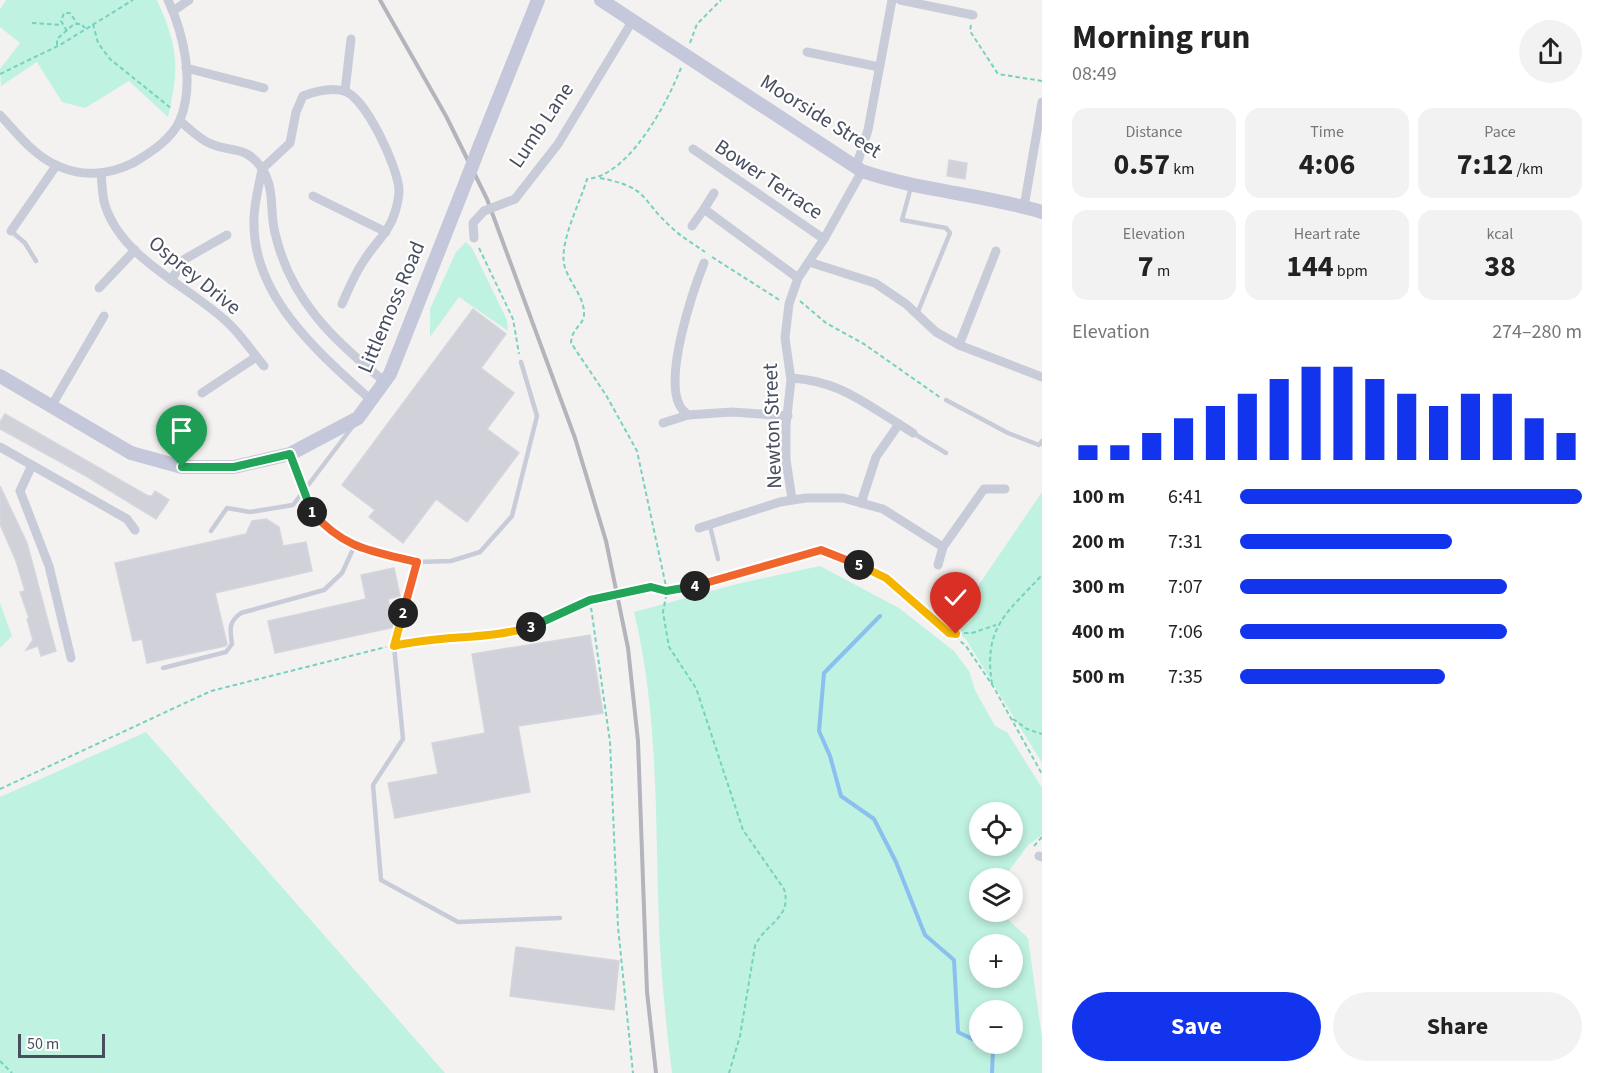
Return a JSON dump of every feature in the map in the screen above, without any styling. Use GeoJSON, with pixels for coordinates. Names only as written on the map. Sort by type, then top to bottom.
{"type":"FeatureCollection","features":[{"type":"Feature","properties":{"kind":"street"},"geometry":{"type":"LineString","coordinates":[[0,115],[39,156],[56,166],[75,172],[100,173],[122,168],[146,155],[168,137],[180,121],[187,87],[186,68],[173,11],[168,0]]}},
{"type":"Feature","properties":{"kind":"street"},"geometry":{"type":"LineString","coordinates":[[173,11],[189,0]]}},
{"type":"Feature","properties":{"kind":"street","name":"Littlemoss Road"},"geometry":{"type":"LineString","coordinates":[[52,405],[131,453],[182,467],[234,467],[290,454],[358,418],[390,374],[538,0]]}},
{"type":"Feature","properties":{"kind":"street","name":"Moorside Street"},"geometry":{"type":"LineString","coordinates":[[601,0],[859,169],[912,185],[1042,212]]}},
{"type":"Feature","properties":{"kind":"street","name":"Newton Street"},"geometry":{"type":"LineString","coordinates":[[892,0],[859,169],[824,239],[798,278],[790,299],[785,338],[791,378],[786,460],[792,500],[843,498],[883,509],[943,547]]}},
{"type":"Feature","properties":{"kind":"street"},"geometry":{"type":"LineString","coordinates":[[900,0],[973,15]]}},
{"type":"Feature","properties":{"kind":"street","name":"Lumb Lane"},"geometry":{"type":"LineString","coordinates":[[474,238],[473,223],[484,211],[515,199],[558,144],[633,20]]}},
{"type":"Feature","properties":{"kind":"street"},"geometry":{"type":"LineString","coordinates":[[345,91],[351,39]]}},
{"type":"Feature","properties":{"kind":"street"},"geometry":{"type":"LineString","coordinates":[[807,52],[879,68]]}},
{"type":"Feature","properties":{"kind":"street"},"geometry":{"type":"LineString","coordinates":[[186,68],[264,88]]}},
{"type":"Feature","properties":{"kind":"street"},"geometry":{"type":"LineString","coordinates":[[342,304],[354,276],[386,232],[395,214],[399,189],[389,154],[358,102],[345,91],[321,89],[303,96],[296,112],[294,132],[290,143],[262,169],[254,224],[258,256],[270,286],[286,313],[308,339],[371,400]]}},
{"type":"Feature","properties":{"kind":"street"},"geometry":{"type":"LineString","coordinates":[[1024,207],[1042,102]]}},
{"type":"Feature","properties":{"kind":"street"},"geometry":{"type":"LineString","coordinates":[[180,121],[209,144],[243,151],[262,169],[273,193],[274,231],[285,270],[298,295],[329,333],[384,381]]}},
{"type":"Feature","properties":{"kind":"street","name":"Bower Terrace"},"geometry":{"type":"LineString","coordinates":[[693,149],[824,239]]}},
{"type":"Feature","properties":{"kind":"street"},"geometry":{"type":"LineString","coordinates":[[11,231],[56,166]]}},
{"type":"Feature","properties":{"kind":"street","name":"Osprey Drive"},"geometry":{"type":"LineString","coordinates":[[100,173],[104,203],[135,250],[150,266],[226,321],[264,366]]}},
{"type":"Feature","properties":{"kind":"street"},"geometry":{"type":"LineString","coordinates":[[692,226],[714,193]]}},
{"type":"Feature","properties":{"kind":"street"},"geometry":{"type":"LineString","coordinates":[[313,196],[386,232]]}},
{"type":"Feature","properties":{"kind":"street"},"geometry":{"type":"LineString","coordinates":[[704,209],[798,278]]}},
{"type":"Feature","properties":{"kind":"street"},"geometry":{"type":"LineString","coordinates":[[171,280],[185,259],[227,235]]}},
{"type":"Feature","properties":{"kind":"street"},"geometry":{"type":"LineString","coordinates":[[99,288],[135,250]]}},
{"type":"Feature","properties":{"kind":"street"},"geometry":{"type":"LineString","coordinates":[[959,345],[996,251]]}},
{"type":"Feature","properties":{"kind":"street"},"geometry":{"type":"LineString","coordinates":[[809,262],[875,283],[917,314],[936,332],[959,345],[1042,377]]}},
{"type":"Feature","properties":{"kind":"street"},"geometry":{"type":"LineString","coordinates":[[687,415],[678,404],[675,374],[682,332],[704,263]]}},
{"type":"Feature","properties":{"kind":"street"},"geometry":{"type":"LineString","coordinates":[[0,376],[52,405],[105,316]]}},
{"type":"Feature","properties":{"kind":"street"},"geometry":{"type":"LineString","coordinates":[[202,393],[256,357]]}},
{"type":"Feature","properties":{"kind":"street"},"geometry":{"type":"LineString","coordinates":[[791,378],[815,379],[840,387],[913,433]]}},
{"type":"Feature","properties":{"kind":"street"},"geometry":{"type":"LineString","coordinates":[[663,423],[687,415],[732,411],[788,416]]}},
{"type":"Feature","properties":{"kind":"street"},"geometry":{"type":"LineString","coordinates":[[861,503],[876,458],[899,424]]}},
{"type":"Feature","properties":{"kind":"street"},"geometry":{"type":"LineString","coordinates":[[0,447],[127,519],[135,530]]}},
{"type":"Feature","properties":{"kind":"street"},"geometry":{"type":"LineString","coordinates":[[32,465],[20,491],[49,566],[71,658]]}},
{"type":"Feature","properties":{"kind":"street"},"geometry":{"type":"LineString","coordinates":[[938,565],[943,547],[984,489],[1005,489]]}},
{"type":"Feature","properties":{"kind":"street"},"geometry":{"type":"LineString","coordinates":[[699,528],[792,500]]}},
{"type":"Feature","properties":{"kind":"lane"},"geometry":{"type":"LineString","coordinates":[[912,185],[902,220],[946,228],[950,233],[917,314]]}},
{"type":"Feature","properties":{"kind":"lane"},"geometry":{"type":"LineString","coordinates":[[11,231],[25,243],[36,261]]}},
{"type":"Feature","properties":{"kind":"lane"},"geometry":{"type":"LineString","coordinates":[[290,454],[309,508],[319,521],[354,547],[417,562],[451,561],[480,552],[512,516],[537,416],[521,362]]}},
{"type":"Feature","properties":{"kind":"lane"},"geometry":{"type":"LineString","coordinates":[[946,400],[1008,433],[1039,446],[1042,441]]}},
{"type":"Feature","properties":{"kind":"lane"},"geometry":{"type":"LineString","coordinates":[[211,531],[226,508],[250,512],[293,505],[358,418]]}},
{"type":"Feature","properties":{"kind":"lane"},"geometry":{"type":"LineString","coordinates":[[913,433],[946,453]]}},
{"type":"Feature","properties":{"kind":"lane"},"geometry":{"type":"LineString","coordinates":[[710,526],[718,560]]}},
{"type":"Feature","properties":{"kind":"lane"},"geometry":{"type":"LineString","coordinates":[[163,669],[226,652],[232,644],[230,626],[234,618],[241,613],[324,590],[342,573],[354,547]]}},
{"type":"Feature","properties":{"kind":"lane"},"geometry":{"type":"LineString","coordinates":[[417,562],[394,646],[403,739],[373,785],[381,880],[458,922],[560,918]]}},
{"type":"Feature","properties":{"kind":"path"},"geometry":{"type":"LineString","coordinates":[[0,74],[57,47],[134,0]]}},
{"type":"Feature","properties":{"kind":"path"},"geometry":{"type":"LineString","coordinates":[[600,178],[634,148],[649,129],[675,84],[697,24],[721,0]]}},
{"type":"Feature","properties":{"kind":"path"},"geometry":{"type":"LineString","coordinates":[[67,30],[62,25],[61,16],[64,13],[70,13],[77,23],[85,28]]}},
{"type":"Feature","properties":{"kind":"path"},"geometry":{"type":"LineString","coordinates":[[973,15],[970,31],[998,74],[1042,81]]}},
{"type":"Feature","properties":{"kind":"path"},"geometry":{"type":"LineString","coordinates":[[32,23],[62,25]]}},
{"type":"Feature","properties":{"kind":"path"},"geometry":{"type":"LineString","coordinates":[[57,47],[57,39],[77,23]]}},
{"type":"Feature","properties":{"kind":"path"},"geometry":{"type":"LineString","coordinates":[[93,24],[98,42],[110,59],[154,96],[171,106],[180,121]]}},
{"type":"Feature","properties":{"kind":"path"},"geometry":{"type":"LineString","coordinates":[[729,1073],[740,1036],[755,946],[759,935],[783,915],[787,899],[784,889],[743,830],[696,688],[669,647],[663,612],[666,591],[637,451],[606,395],[571,343],[574,329],[583,320],[584,313],[578,292],[567,272],[564,251],[588,179],[600,178],[622,182],[641,192],[670,227],[734,273],[790,299],[826,323],[864,344],[946,400]]}},
{"type":"Feature","properties":{"kind":"path"},"geometry":{"type":"LineString","coordinates":[[474,238],[513,320],[521,362]]}},
{"type":"Feature","properties":{"kind":"path"},"geometry":{"type":"LineString","coordinates":[[0,789],[211,691],[304,670],[369,650],[416,641],[507,634],[547,622],[590,600],[651,587],[666,591],[821,550],[839,555],[886,578],[966,646],[993,686],[1042,774]]}},
{"type":"Feature","properties":{"kind":"path"},"geometry":{"type":"LineString","coordinates":[[993,686],[991,649],[997,625],[1042,575]]}},
{"type":"Feature","properties":{"kind":"path"},"geometry":{"type":"LineString","coordinates":[[590,600],[610,742],[618,927],[633,1073]]}},
{"type":"Feature","properties":{"kind":"path"},"geometry":{"type":"LineString","coordinates":[[949,633],[972,633],[997,625]]}},
{"type":"Feature","properties":{"kind":"path"},"geometry":{"type":"LineString","coordinates":[[1011,718],[1027,729],[1042,734]]}},
{"type":"Feature","properties":{"kind":"path"},"geometry":{"type":"LineString","coordinates":[[0,1061],[12,1073]]}},
{"type":"Feature","properties":{"kind":"green space"},"geometry":{"type":"Polygon","coordinates":[[[6,0],[157,0],[169,31],[175,57],[174,84],[168,117],[129,81],[85,108],[62,102],[37,62],[1,86],[0,69],[20,43],[0,27],[0,9],[6,0]]]}},
{"type":"Feature","properties":{"kind":"green space"},"geometry":{"type":"Polygon","coordinates":[[[466,242],[472,248],[507,320],[508,331],[459,297],[430,337],[430,309],[456,252],[466,242]]]}},
{"type":"Feature","properties":{"kind":"green space"},"geometry":{"type":"Polygon","coordinates":[[[1042,492],[1042,763],[965,638],[950,627],[1042,492]]]}},
{"type":"Feature","properties":{"kind":"green space"},"geometry":{"type":"Polygon","coordinates":[[[820,566],[899,608],[954,651],[969,671],[975,690],[995,726],[1007,732],[1042,788],[1042,835],[1023,852],[1023,802],[969,802],[969,856],[1020,856],[1011,868],[969,868],[969,922],[1011,922],[1028,938],[1042,1038],[1042,1073],[672,1073],[660,945],[652,729],[642,651],[634,612],[741,583],[820,566]]]}},
{"type":"Feature","properties":{"kind":"green space"},"geometry":{"type":"Polygon","coordinates":[[[0,603],[12,636],[0,648],[0,603]]]}},
{"type":"Feature","properties":{"kind":"green space"},"geometry":{"type":"Polygon","coordinates":[[[146,732],[445,1073],[0,1073],[0,797],[146,732]]]}},
{"type":"Feature","properties":{"kind":"building"},"geometry":{"type":"Polygon","coordinates":[[[949,160],[967,163],[965,179],[947,176],[949,160]]]}},
{"type":"Feature","properties":{"kind":"building"},"geometry":{"type":"Polygon","coordinates":[[[473,309],[506,334],[481,368],[514,393],[487,429],[519,453],[467,522],[436,499],[403,543],[369,517],[375,510],[342,485],[473,309]]]}},
{"type":"Feature","properties":{"kind":"building"},"geometry":{"type":"Polygon","coordinates":[[[5,414],[148,496],[152,496],[155,491],[169,500],[156,519],[86,476],[0,429],[0,422],[5,414]]]}},
{"type":"Feature","properties":{"kind":"building"},"geometry":{"type":"Polygon","coordinates":[[[0,486],[27,543],[56,651],[41,656],[38,646],[26,650],[33,640],[27,619],[29,618],[20,592],[25,591],[16,561],[0,524],[0,486]]]}},
{"type":"Feature","properties":{"kind":"building"},"geometry":{"type":"Polygon","coordinates":[[[266,519],[279,527],[283,546],[306,542],[312,571],[215,593],[227,644],[147,663],[142,639],[133,641],[115,563],[246,534],[252,521],[266,519]]]}},
{"type":"Feature","properties":{"kind":"building"},"geometry":{"type":"Polygon","coordinates":[[[394,568],[400,596],[388,599],[395,627],[275,653],[268,621],[366,599],[361,575],[394,568]]]}},
{"type":"Feature","properties":{"kind":"building"},"geometry":{"type":"Polygon","coordinates":[[[590,635],[603,713],[518,726],[530,792],[395,818],[388,783],[438,774],[432,743],[485,733],[472,654],[590,635]]]}},
{"type":"Feature","properties":{"kind":"building"},"geometry":{"type":"Polygon","coordinates":[[[516,947],[619,961],[614,1010],[510,996],[516,947]]]}},
{"type":"Feature","properties":{"kind":"waterway"},"geometry":{"type":"LineString","coordinates":[[880,616],[824,673],[819,731],[830,756],[841,796],[874,819],[896,862],[925,935],[954,960],[958,1032],[969,1038]]}},
{"type":"Feature","properties":{"kind":"waterway"},"geometry":{"type":"LineString","coordinates":[[992,1073],[993,1054]]}},
{"type":"Feature","properties":{"kind":"railway"},"geometry":{"type":"LineString","coordinates":[[380,0],[446,116],[487,199],[575,438],[606,541],[628,648],[638,741],[647,992],[656,1073]]}},
{"type":"Feature","properties":{"kind":"route"},"geometry":{"type":"LineString","coordinates":[[182,467],[234,467],[290,454],[309,508],[319,521],[354,547],[417,562],[394,646],[461,636],[507,634],[547,622],[590,600],[651,587],[666,591],[678,590],[821,550],[839,555],[886,578],[949,633],[956,634]]}}]}
